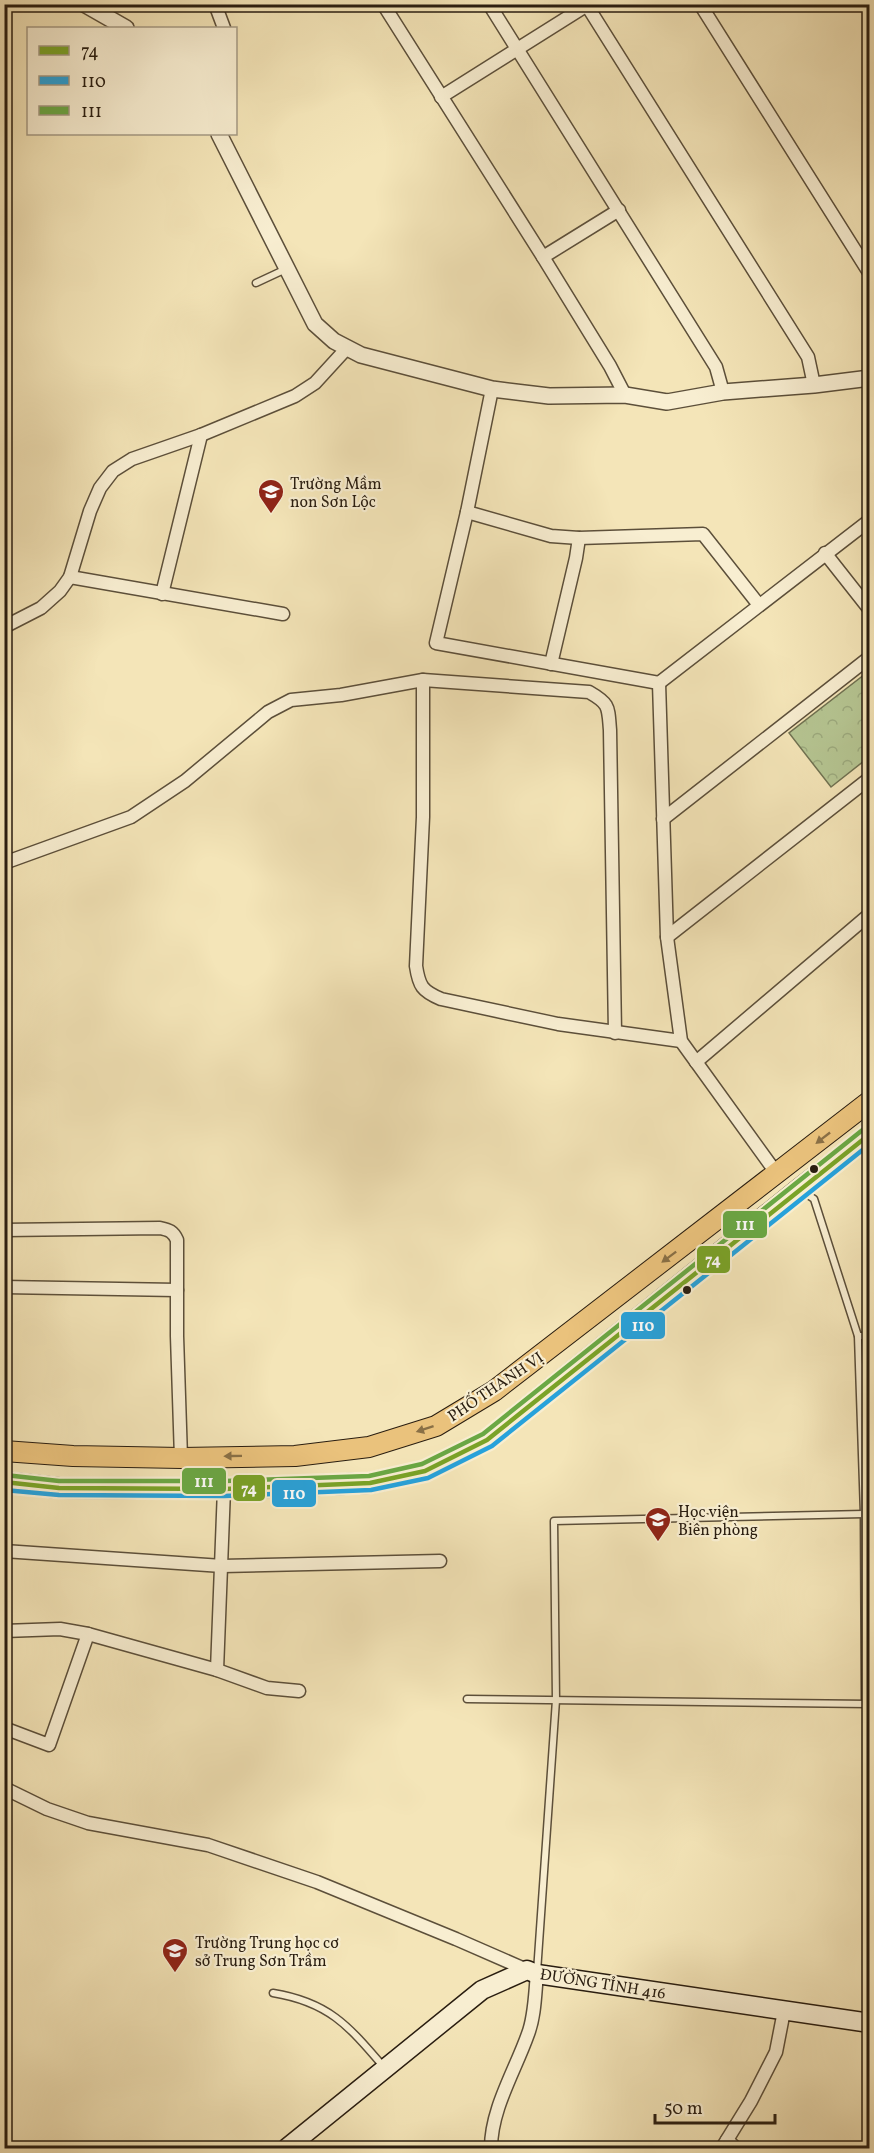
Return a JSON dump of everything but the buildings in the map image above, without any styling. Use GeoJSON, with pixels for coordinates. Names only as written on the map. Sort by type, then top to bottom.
{"type":"FeatureCollection","features":[{"type":"Feature","properties":{"kind":"main road","name":"PHỐ THANH VỊ"},"geometry":{"type":"LineString","coordinates":[[4,1451],[73,1456],[181,1458],[295,1456],[369,1447],[436,1426],[494,1391],[870,1101]]}},
{"type":"Feature","properties":{"kind":"main road","name":"PHỐ THANH VỊ"},"geometry":{"type":"LineString","coordinates":[[4,1482],[59,1488],[224,1489],[370,1483],[425,1471],[487,1440],[870,1134]]}},
{"type":"Feature","properties":{"kind":"main road"},"geometry":{"type":"LineString","coordinates":[[777,1174],[799,1189]]}},
{"type":"Feature","properties":{"kind":"main road","name":"ĐƯỜNG TỈNH 416"},"geometry":{"type":"LineString","coordinates":[[287,2148],[482,1990],[532,1972],[870,2023]]}},
{"type":"Feature","properties":{"kind":"street"},"geometry":{"type":"LineString","coordinates":[[84,4],[124,27]]}},
{"type":"Feature","properties":{"kind":"street"},"geometry":{"type":"LineString","coordinates":[[215,4],[224,27]]}},
{"type":"Feature","properties":{"kind":"street"},"geometry":{"type":"LineString","coordinates":[[383,4],[543,257],[610,366],[625,395]]}},
{"type":"Feature","properties":{"kind":"street"},"geometry":{"type":"LineString","coordinates":[[489,4],[716,367],[723,392]]}},
{"type":"Feature","properties":{"kind":"street"},"geometry":{"type":"LineString","coordinates":[[700,4],[870,274]]}},
{"type":"Feature","properties":{"kind":"street"},"geometry":{"type":"LineString","coordinates":[[441,97],[587,5],[808,357],[814,385]]}},
{"type":"Feature","properties":{"kind":"street"},"geometry":{"type":"LineString","coordinates":[[220,135],[315,324],[334,341],[361,355],[492,389],[549,396],[625,395],[667,402],[723,392],[870,378]]}},
{"type":"Feature","properties":{"kind":"street"},"geometry":{"type":"LineString","coordinates":[[543,257],[619,210]]}},
{"type":"Feature","properties":{"kind":"street"},"geometry":{"type":"LineString","coordinates":[[4,627],[41,608],[60,591],[70,577],[90,511],[100,488],[113,471],[132,459],[201,435],[295,396],[315,383],[347,348]]}},
{"type":"Feature","properties":{"kind":"street"},"geometry":{"type":"LineString","coordinates":[[492,389],[467,512],[436,643],[659,683],[870,520]]}},
{"type":"Feature","properties":{"kind":"street"},"geometry":{"type":"LineString","coordinates":[[162,594],[201,435]]}},
{"type":"Feature","properties":{"kind":"street"},"geometry":{"type":"LineString","coordinates":[[467,512],[551,536],[579,538],[703,534],[759,605]]}},
{"type":"Feature","properties":{"kind":"street"},"geometry":{"type":"LineString","coordinates":[[551,664],[579,538]]}},
{"type":"Feature","properties":{"kind":"street"},"geometry":{"type":"LineString","coordinates":[[825,553],[870,610]]}},
{"type":"Feature","properties":{"kind":"street"},"geometry":{"type":"LineString","coordinates":[[70,577],[283,614]]}},
{"type":"Feature","properties":{"kind":"street"},"geometry":{"type":"LineString","coordinates":[[663,819],[870,657]]}},
{"type":"Feature","properties":{"kind":"street"},"geometry":{"type":"LineString","coordinates":[[423,680],[423,817],[416,966],[418,980],[426,992],[441,999],[507,1014],[615,1033],[681,1041]]}},
{"type":"Feature","properties":{"kind":"street"},"geometry":{"type":"LineString","coordinates":[[4,863],[131,817],[185,781],[268,712],[291,700],[341,695],[423,680],[589,692],[604,700],[608,709],[610,730],[615,1033]]}},
{"type":"Feature","properties":{"kind":"street"},"geometry":{"type":"LineString","coordinates":[[659,683],[667,937],[681,1041],[777,1174]]}},
{"type":"Feature","properties":{"kind":"street"},"geometry":{"type":"LineString","coordinates":[[667,937],[870,778]]}},
{"type":"Feature","properties":{"kind":"street"},"geometry":{"type":"LineString","coordinates":[[696,1062],[870,914]]}},
{"type":"Feature","properties":{"kind":"street"},"geometry":{"type":"LineString","coordinates":[[4,1230],[160,1228],[170,1230],[177,1240],[181,1458]]}},
{"type":"Feature","properties":{"kind":"street"},"geometry":{"type":"LineString","coordinates":[[4,1287],[177,1290]]}},
{"type":"Feature","properties":{"kind":"street"},"geometry":{"type":"LineString","coordinates":[[217,1670],[224,1489]]}},
{"type":"Feature","properties":{"kind":"street"},"geometry":{"type":"LineString","coordinates":[[4,1551],[222,1566],[440,1561]]}},
{"type":"Feature","properties":{"kind":"street"},"geometry":{"type":"LineString","coordinates":[[4,1631],[60,1629],[88,1634],[217,1670],[267,1688],[299,1691]]}},
{"type":"Feature","properties":{"kind":"street"},"geometry":{"type":"LineString","coordinates":[[4,1728],[49,1745],[88,1634]]}},
{"type":"Feature","properties":{"kind":"street"},"geometry":{"type":"LineString","coordinates":[[4,1788],[47,1809],[88,1823],[208,1845],[317,1882],[532,1972],[530,2031],[497,2111],[490,2136],[490,2148]]}},
{"type":"Feature","properties":{"kind":"street"},"geometry":{"type":"LineString","coordinates":[[728,2146],[776,2052],[784,2011]]}},
{"type":"Feature","properties":{"kind":"lane"},"geometry":{"type":"LineString","coordinates":[[256,282],[287,268]]}},
{"type":"Feature","properties":{"kind":"lane"},"geometry":{"type":"LineString","coordinates":[[466,1699],[867,1704],[858,1336],[814,1199],[799,1189]]}},
{"type":"Feature","properties":{"kind":"lane"},"geometry":{"type":"LineString","coordinates":[[858,1336],[870,1336]]}},
{"type":"Feature","properties":{"kind":"lane"},"geometry":{"type":"LineString","coordinates":[[532,1972],[556,1700],[554,1521],[864,1514]]}},
{"type":"Feature","properties":{"kind":"lane"},"geometry":{"type":"LineString","coordinates":[[273,1993],[292,1996],[323,2008],[341,2020],[385,2069]]}},
{"type":"Feature","properties":{"kind":"green space"},"geometry":{"type":"Polygon","coordinates":[[[869,671],[869,757],[831,787],[789,733],[869,671]]]}},
{"type":"Feature","properties":{"kind":"transit line","name":"111"},"geometry":{"type":"LineString","coordinates":[[5,1475],[59,1481],[224,1481],[369,1476],[422,1464],[483,1434],[865,1128]]}},
{"type":"Feature","properties":{"kind":"transit line","name":"74"},"geometry":{"type":"LineString","coordinates":[[4,1482],[59,1488],[224,1489],[370,1483],[425,1471],[487,1440],[870,1134]]}},
{"type":"Feature","properties":{"kind":"transit line","name":"110"},"geometry":{"type":"LineString","coordinates":[[4,1490],[59,1495],[224,1496],[371,1490],[428,1478],[492,1446],[870,1144]]}},
{"type":"Feature","properties":{"kind":"place","name":"Trường Mầm non Sơn Lộc"},"geometry":{"type":"Point","coordinates":[271,515]}},
{"type":"Feature","properties":{"kind":"place","name":"Học viện Biên phòng"},"geometry":{"type":"Point","coordinates":[658,1543]}},
{"type":"Feature","properties":{"kind":"place","name":"Trường Trung học cơ sở Trung Sơn Trầm"},"geometry":{"type":"Point","coordinates":[175,1974]}}]}
